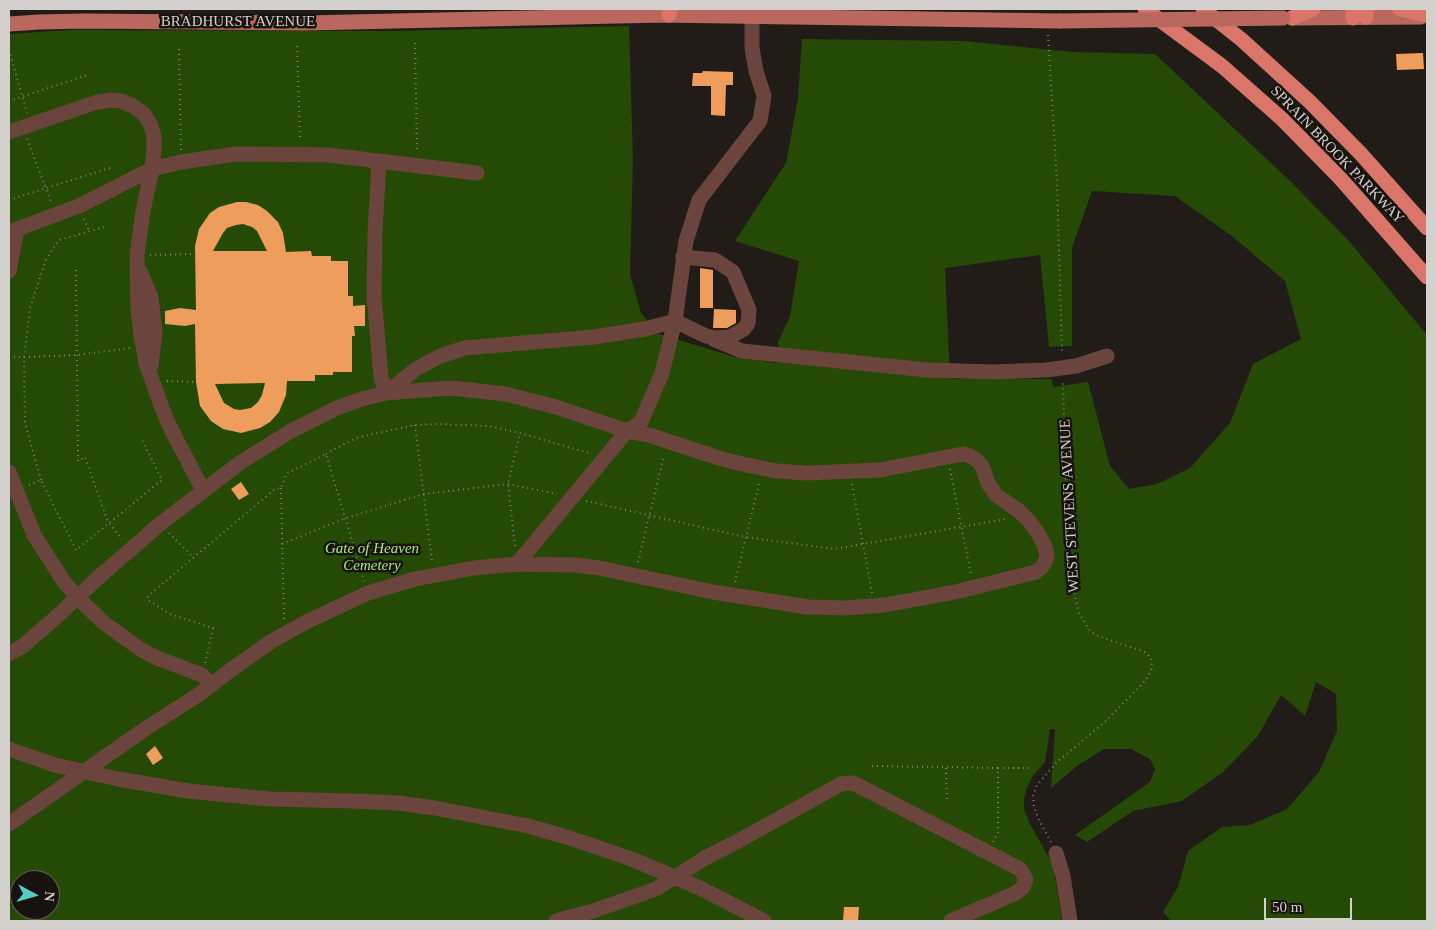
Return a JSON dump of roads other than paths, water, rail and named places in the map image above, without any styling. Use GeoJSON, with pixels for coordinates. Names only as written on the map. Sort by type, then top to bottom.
{"type":"FeatureCollection","features":[{"type":"Feature","properties":{"kind":"highway","name":"SPRAIN BROOK PARKWAY"},"geometry":{"type":"LineString","coordinates":[[1145,9],[1222,66],[1282,120],[1340,178],[1427,277]]}},
{"type":"Feature","properties":{"kind":"highway","name":"SPRAIN BROOK PARKWAY"},"geometry":{"type":"LineString","coordinates":[[1202,9],[1251,48],[1310,102],[1361,154],[1427,228]]}},
{"type":"Feature","properties":{"kind":"highway"},"geometry":{"type":"LineString","coordinates":[[1220,9],[1251,48]]}},
{"type":"Feature","properties":{"kind":"highway"},"geometry":{"type":"LineString","coordinates":[[1288,18],[1313,9]]}},
{"type":"Feature","properties":{"kind":"highway"},"geometry":{"type":"LineString","coordinates":[[1400,9],[1427,16]]}},
{"type":"Feature","properties":{"kind":"main road","name":"BRADHURST AVENUE"},"geometry":{"type":"LineString","coordinates":[[9,24],[217,16],[306,22],[554,12],[669,12],[752,16],[1054,21],[1288,18],[1359,13],[1427,16]]}},
{"type":"Feature","properties":{"kind":"street"},"geometry":{"type":"LineString","coordinates":[[517,564],[627,431],[641,422],[662,373],[675,321],[686,241],[699,200],[760,121],[764,96],[756,71],[752,48],[752,16]]}},
{"type":"Feature","properties":{"kind":"street"},"geometry":{"type":"LineString","coordinates":[[21,128],[98,102],[111,100],[121,101],[133,106],[144,114],[150,124],[154,136],[152,168],[143,211],[137,261],[138,310],[143,346],[151,378],[173,433],[203,490]]}},
{"type":"Feature","properties":{"kind":"street"},"geometry":{"type":"LineString","coordinates":[[9,271],[13,231],[89,202],[152,168],[236,154],[300,153],[329,154],[477,173]]}},
{"type":"Feature","properties":{"kind":"street"},"geometry":{"type":"LineString","coordinates":[[379,161],[374,296],[380,368],[386,393]]}},
{"type":"Feature","properties":{"kind":"street"},"geometry":{"type":"LineString","coordinates":[[683,257],[715,260],[733,272],[749,310],[748,323],[744,329],[730,337],[716,338],[706,336]]}},
{"type":"Feature","properties":{"kind":"street"},"geometry":{"type":"LineString","coordinates":[[137,261],[151,297],[155,332],[151,378]]}},
{"type":"Feature","properties":{"kind":"street"},"geometry":{"type":"LineString","coordinates":[[386,393],[416,369],[440,356],[465,348],[645,330],[675,321],[742,351],[899,368],[994,372],[1063,369],[1107,356]]}},
{"type":"Feature","properties":{"kind":"street"},"geometry":{"type":"LineString","coordinates":[[9,654],[23,646],[160,524],[241,462],[291,431],[337,408],[386,393],[423,389],[450,388],[506,394],[556,407],[627,431],[667,440],[719,458],[763,468],[806,473],[850,472],[880,470],[962,454],[973,456],[982,466],[991,489],[1023,516],[1039,535],[1047,554],[1042,567],[1036,572],[1025,575],[973,588],[875,606],[846,608],[808,606],[732,595],[576,565],[517,564],[474,568],[415,579],[368,593],[306,622],[232,669],[207,679],[86,771],[9,824]]}},
{"type":"Feature","properties":{"kind":"street"},"geometry":{"type":"LineString","coordinates":[[9,472],[34,535],[64,582],[78,598],[104,623],[140,649],[207,679]]}},
{"type":"Feature","properties":{"kind":"street"},"geometry":{"type":"LineString","coordinates":[[9,749],[55,765],[153,785],[269,799],[389,803],[460,812],[528,826],[570,838],[675,876],[764,921]]}},
{"type":"Feature","properties":{"kind":"street"},"geometry":{"type":"LineString","coordinates":[[556,921],[593,911],[656,889],[705,858],[841,784],[854,783],[1020,869],[1026,879],[1024,887],[1016,893],[951,921]]}},
{"type":"Feature","properties":{"kind":"street"},"geometry":{"type":"LineString","coordinates":[[1056,853],[1063,876],[1070,921]]}},
{"type":"Feature","properties":{"kind":"park label","name":"Gate of Heaven Cemetery"},"geometry":{"type":"Point","coordinates":[372,558]}}]}
